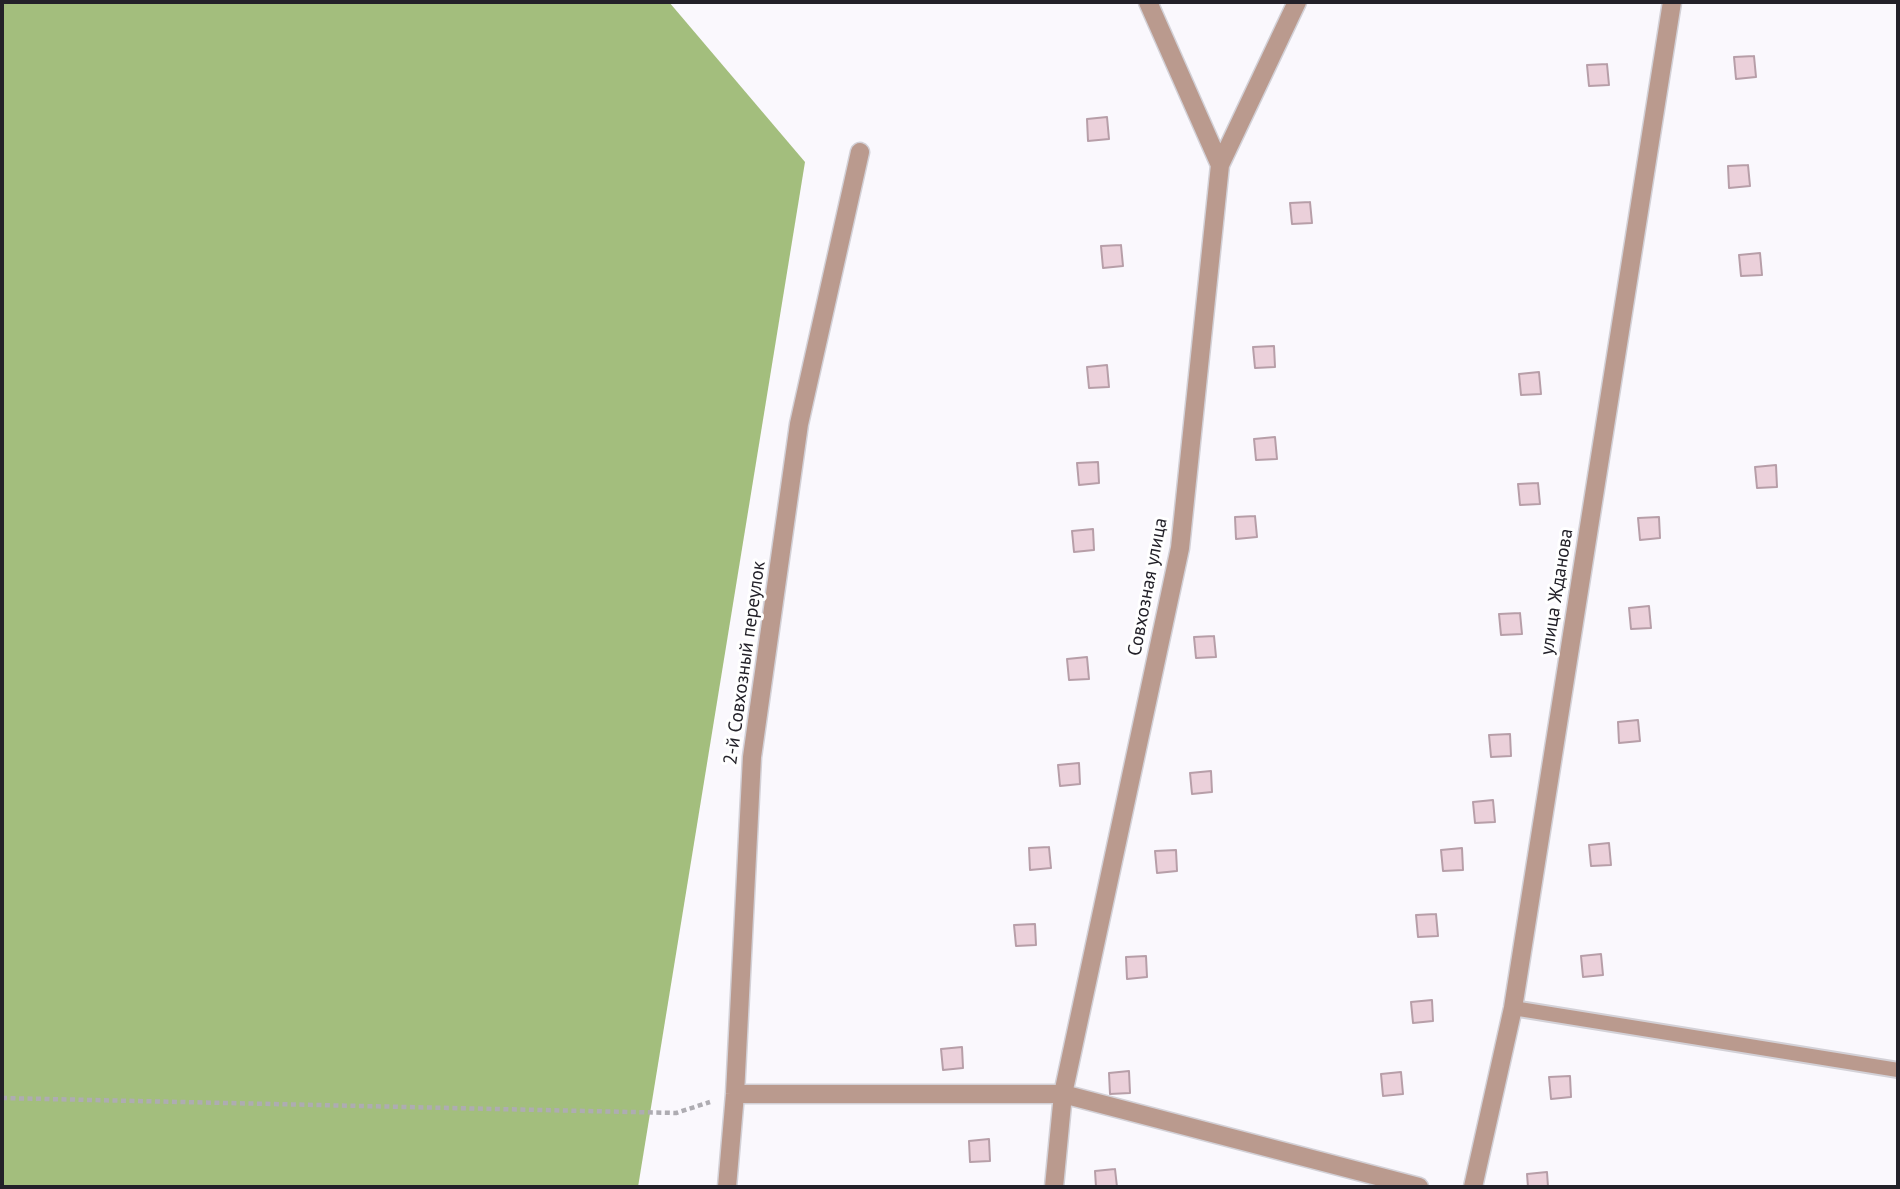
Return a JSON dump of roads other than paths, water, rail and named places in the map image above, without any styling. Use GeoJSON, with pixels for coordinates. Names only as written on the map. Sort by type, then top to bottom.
{"type":"FeatureCollection","features":[{"type":"Feature","properties":{"kind":"street","name":"Совхозная улица"},"geometry":{"type":"LineString","coordinates":[[1054,1187],[1063,1094],[1180,548],[1220,165],[1148,2]]}},
{"type":"Feature","properties":{"kind":"street"},"geometry":{"type":"LineString","coordinates":[[1220,165],[1297,2]]}},
{"type":"Feature","properties":{"kind":"street","name":"улица Жданова"},"geometry":{"type":"LineString","coordinates":[[1473,1187],[1513,1009],[1672,2]]}},
{"type":"Feature","properties":{"kind":"street","name":"2-й Совхозный переулок"},"geometry":{"type":"LineString","coordinates":[[727,1187],[735,1094],[752,757],[799,424],[860,152]]}},
{"type":"Feature","properties":{"kind":"street"},"geometry":{"type":"LineString","coordinates":[[735,1094],[1063,1094],[1419,1187]]}},
{"type":"Feature","properties":{"kind":"lane"},"geometry":{"type":"LineString","coordinates":[[1513,1009],[1898,1070]]}}]}
